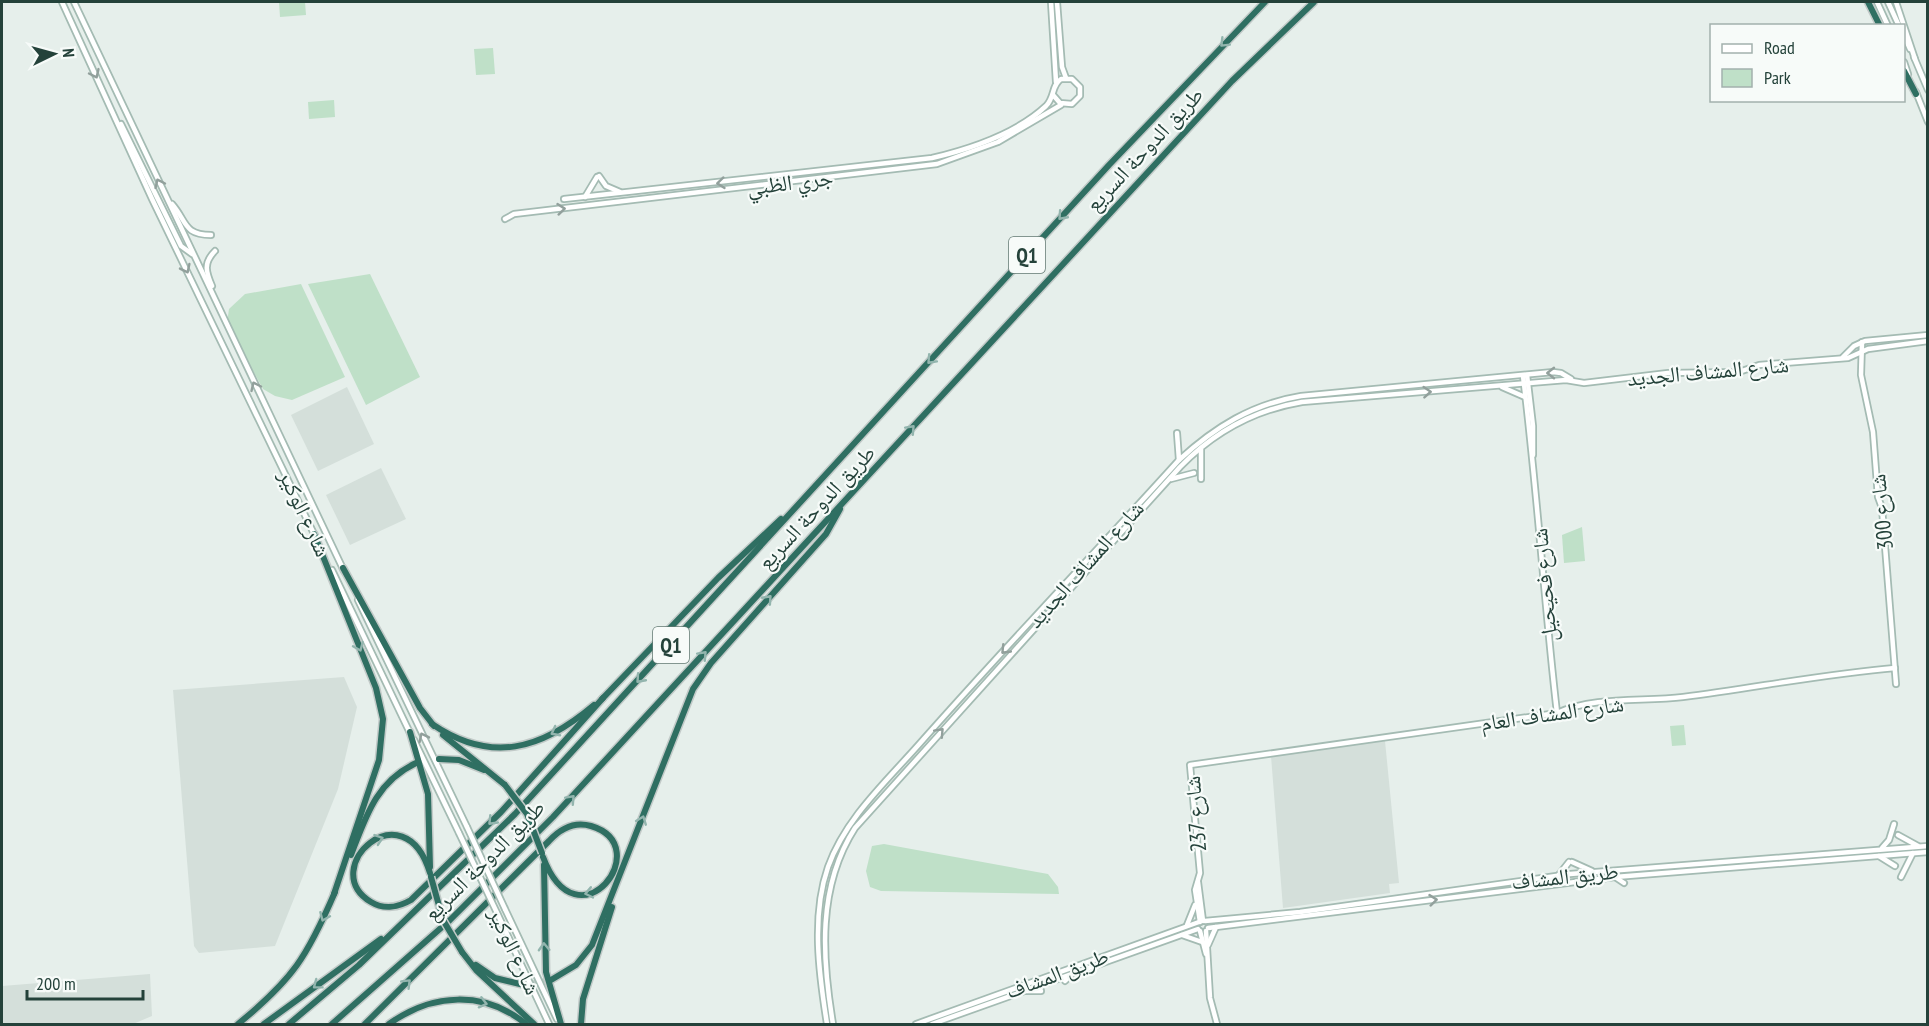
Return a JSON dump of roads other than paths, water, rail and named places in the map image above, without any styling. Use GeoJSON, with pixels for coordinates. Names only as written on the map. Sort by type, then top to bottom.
{"type":"FeatureCollection","features":[{"type":"Feature","properties":{"kind":"highway","name":"طريق الدوحة السريع"},"geometry":{"type":"LineString","coordinates":[[289,1024],[399,927],[515,814],[1109,165],[1265,2]]}},
{"type":"Feature","properties":{"kind":"highway","name":"طريق الدوحة السريع"},"geometry":{"type":"LineString","coordinates":[[332,1024],[360,1002],[450,920],[554,817],[1232,81],[1314,2]]}},
{"type":"Feature","properties":{"kind":"highway"},"geometry":{"type":"LineString","coordinates":[[1868,2],[1879,24]]}},
{"type":"Feature","properties":{"kind":"highway"},"geometry":{"type":"LineString","coordinates":[[1905,73],[1916,94]]}},
{"type":"Feature","properties":{"kind":"highway"},"geometry":{"type":"LineString","coordinates":[[551,980],[568,971],[588,951],[621,874],[693,689],[711,663],[826,534],[843,503]]}},
{"type":"Feature","properties":{"kind":"highway"},"geometry":{"type":"LineString","coordinates":[[534,1024],[476,970],[464,954],[443,920],[430,875],[425,857],[415,843],[392,835],[378,837],[363,847],[355,863],[354,873],[358,889],[375,904],[396,906],[411,900],[501,813],[603,698],[754,543],[792,511]]}},
{"type":"Feature","properties":{"kind":"highway"},"geometry":{"type":"LineString","coordinates":[[314,534],[376,688],[383,719],[379,760],[334,894]]}},
{"type":"Feature","properties":{"kind":"highway"},"geometry":{"type":"LineString","coordinates":[[343,568],[420,708],[432,724],[505,785],[526,814],[542,855],[554,882],[566,891],[579,895],[601,890],[609,882],[616,866],[614,847],[601,830],[586,825],[565,828],[365,1024]]}},
{"type":"Feature","properties":{"kind":"highway"},"geometry":{"type":"LineString","coordinates":[[432,724],[470,745],[489,748],[513,747],[557,731],[603,698]]}},
{"type":"Feature","properties":{"kind":"highway"},"geometry":{"type":"LineString","coordinates":[[410,732],[428,794],[430,875]]}},
{"type":"Feature","properties":{"kind":"highway"},"geometry":{"type":"LineString","coordinates":[[439,759],[468,762],[495,776]]}},
{"type":"Feature","properties":{"kind":"highway"},"geometry":{"type":"LineString","coordinates":[[238,1024],[273,995],[297,968],[316,936],[377,794],[394,776],[416,763]]}},
{"type":"Feature","properties":{"kind":"highway"},"geometry":{"type":"LineString","coordinates":[[542,855],[546,972],[560,1024]]}},
{"type":"Feature","properties":{"kind":"highway"},"geometry":{"type":"LineString","coordinates":[[581,1024],[583,999],[621,874]]}},
{"type":"Feature","properties":{"kind":"highway"},"geometry":{"type":"LineString","coordinates":[[264,1024],[399,927]]}},
{"type":"Feature","properties":{"kind":"highway"},"geometry":{"type":"LineString","coordinates":[[464,954],[495,978],[524,985]]}},
{"type":"Feature","properties":{"kind":"highway"},"geometry":{"type":"LineString","coordinates":[[389,1024],[430,1002],[464,999],[499,1007],[526,1024]]}},
{"type":"Feature","properties":{"kind":"highway"},"geometry":{"type":"LineString","coordinates":[[339,1024],[360,1002]]}},
{"type":"Feature","properties":{"kind":"street","name":"شارع الوكير"},"geometry":{"type":"LineString","coordinates":[[62,2],[549,1024]]}},
{"type":"Feature","properties":{"kind":"street","name":"شارع الوكير"},"geometry":{"type":"LineString","coordinates":[[74,2],[560,1024]]}},
{"type":"Feature","properties":{"kind":"street"},"geometry":{"type":"LineString","coordinates":[[1051,2],[1056,82],[1053,95],[1063,105],[1074,103],[1080,93],[1077,82],[1066,78],[1056,82]]}},
{"type":"Feature","properties":{"kind":"street"},"geometry":{"type":"LineString","coordinates":[[1057,2],[1062,67],[1066,78]]}},
{"type":"Feature","properties":{"kind":"street"},"geometry":{"type":"LineString","coordinates":[[1877,2],[1887,24]]}},
{"type":"Feature","properties":{"kind":"street"},"geometry":{"type":"LineString","coordinates":[[1888,2],[1898,24]]}},
{"type":"Feature","properties":{"kind":"street"},"geometry":{"type":"LineString","coordinates":[[1896,2],[1903,24]]}},
{"type":"Feature","properties":{"kind":"street"},"geometry":{"type":"LineString","coordinates":[[1905,29],[1915,59]]}},
{"type":"Feature","properties":{"kind":"street"},"geometry":{"type":"LineString","coordinates":[[1905,37],[1928,90]]}},
{"type":"Feature","properties":{"kind":"street"},"geometry":{"type":"LineString","coordinates":[[1905,65],[1928,122]]}},
{"type":"Feature","properties":{"kind":"street","name":"جري الظبي"},"geometry":{"type":"LineString","coordinates":[[564,199],[932,158],[966,149],[1015,127],[1043,109],[1053,95]]}},
{"type":"Feature","properties":{"kind":"street","name":"جري الظبي"},"geometry":{"type":"LineString","coordinates":[[505,219],[514,214],[921,167],[945,162],[987,147],[1026,128],[1053,108],[1063,105]]}},
{"type":"Feature","properties":{"kind":"street"},"geometry":{"type":"LineString","coordinates":[[115,117],[127,134],[181,246],[193,254]]}},
{"type":"Feature","properties":{"kind":"street"},"geometry":{"type":"LineString","coordinates":[[932,158],[938,152]]}},
{"type":"Feature","properties":{"kind":"street"},"geometry":{"type":"LineString","coordinates":[[851,164],[857,168]]}},
{"type":"Feature","properties":{"kind":"street"},"geometry":{"type":"LineString","coordinates":[[913,173],[921,167]]}},
{"type":"Feature","properties":{"kind":"street"},"geometry":{"type":"LineString","coordinates":[[759,179],[767,173]]}},
{"type":"Feature","properties":{"kind":"street"},"geometry":{"type":"LineString","coordinates":[[585,197],[598,176],[606,186],[622,193]]}},
{"type":"Feature","properties":{"kind":"street"},"geometry":{"type":"LineString","coordinates":[[833,177],[843,181]]}},
{"type":"Feature","properties":{"kind":"street"},"geometry":{"type":"LineString","coordinates":[[169,203],[190,230],[197,235],[211,235]]}},
{"type":"Feature","properties":{"kind":"street"},"geometry":{"type":"LineString","coordinates":[[211,292],[206,267],[208,258],[215,251]]}},
{"type":"Feature","properties":{"kind":"street"},"geometry":{"type":"LineString","coordinates":[[1843,357],[1854,346],[1862,342],[1928,336]]}},
{"type":"Feature","properties":{"kind":"street"},"geometry":{"type":"LineString","coordinates":[[1855,357],[1862,351],[1928,341]]}},
{"type":"Feature","properties":{"kind":"street","name":"شارع 300"},"geometry":{"type":"LineString","coordinates":[[1862,342],[1861,375],[1873,432],[1878,497],[1882,508],[1896,684]]}},
{"type":"Feature","properties":{"kind":"street"},"geometry":{"type":"LineString","coordinates":[[1854,346],[1855,357]]}},
{"type":"Feature","properties":{"kind":"street","name":"شارع المشاف الجديد"},"geometry":{"type":"LineString","coordinates":[[833,1024],[825,914],[832,875],[849,839],[891,785],[1168,480],[1201,448],[1237,423],[1274,408],[1302,402],[1540,383],[1574,381],[1584,383],[1678,373],[1735,373],[1759,365],[1855,357]]}},
{"type":"Feature","properties":{"kind":"street","name":"شارع المشاف الجديد"},"geometry":{"type":"LineString","coordinates":[[827,1024],[819,937],[819,908],[828,867],[843,835],[864,807],[949,711],[1179,460],[1225,423],[1262,405],[1301,396],[1556,372],[1574,381]]}},
{"type":"Feature","properties":{"kind":"street","name":"شارع فحيحيل"},"geometry":{"type":"LineString","coordinates":[[1525,375],[1543,596],[1557,713]]}},
{"type":"Feature","properties":{"kind":"street"},"geometry":{"type":"LineString","coordinates":[[1499,387],[1528,396],[1540,383]]}},
{"type":"Feature","properties":{"kind":"street"},"geometry":{"type":"LineString","coordinates":[[1363,397],[1388,393],[1392,388]]}},
{"type":"Feature","properties":{"kind":"street"},"geometry":{"type":"LineString","coordinates":[[1177,433],[1179,460]]}},
{"type":"Feature","properties":{"kind":"street"},"geometry":{"type":"LineString","coordinates":[[1201,448],[1201,479]]}},
{"type":"Feature","properties":{"kind":"street"},"geometry":{"type":"LineString","coordinates":[[1168,480],[1194,473]]}},
{"type":"Feature","properties":{"kind":"street","name":"شارع المشاف العام"},"geometry":{"type":"LineString","coordinates":[[1209,760],[1557,713],[1574,705],[1680,698],[1764,684],[1895,668]]}},
{"type":"Feature","properties":{"kind":"street","name":"شارع 237"},"geometry":{"type":"LineString","coordinates":[[1202,921],[1196,900],[1200,873],[1189,773],[1190,765],[1209,760]]}},
{"type":"Feature","properties":{"kind":"street"},"geometry":{"type":"LineString","coordinates":[[1881,849],[1889,840],[1894,824]]}},
{"type":"Feature","properties":{"kind":"street"},"geometry":{"type":"LineString","coordinates":[[1898,835],[1920,846]]}},
{"type":"Feature","properties":{"kind":"street","name":"طريق المشاف"},"geometry":{"type":"LineString","coordinates":[[916,1024],[1202,921],[1367,903],[1595,872],[1928,846]]}},
{"type":"Feature","properties":{"kind":"street"},"geometry":{"type":"LineString","coordinates":[[1792,856],[1801,850]]}},
{"type":"Feature","properties":{"kind":"street","name":"طريق المشاف"},"geometry":{"type":"LineString","coordinates":[[932,1024],[944,1022],[1179,934],[1203,929],[1615,877],[1928,852]]}},
{"type":"Feature","properties":{"kind":"street"},"geometry":{"type":"LineString","coordinates":[[1901,877],[1913,853]]}},
{"type":"Feature","properties":{"kind":"street"},"geometry":{"type":"LineString","coordinates":[[1876,855],[1895,866]]}},
{"type":"Feature","properties":{"kind":"street"},"geometry":{"type":"LineString","coordinates":[[1558,876],[1570,862],[1595,872]]}},
{"type":"Feature","properties":{"kind":"street"},"geometry":{"type":"LineString","coordinates":[[1615,877],[1624,883]]}},
{"type":"Feature","properties":{"kind":"street","name":"شارع 237"},"geometry":{"type":"LineString","coordinates":[[1198,882],[1202,921]]}},
{"type":"Feature","properties":{"kind":"street"},"geometry":{"type":"LineString","coordinates":[[1186,925],[1196,900]]}},
{"type":"Feature","properties":{"kind":"street"},"geometry":{"type":"LineString","coordinates":[[1202,912],[1219,920]]}},
{"type":"Feature","properties":{"kind":"street"},"geometry":{"type":"LineString","coordinates":[[1202,921],[1208,948]]}},
{"type":"Feature","properties":{"kind":"street"},"geometry":{"type":"LineString","coordinates":[[1202,921],[1202,942],[1207,956]]}},
{"type":"Feature","properties":{"kind":"street"},"geometry":{"type":"LineString","coordinates":[[1216,927],[1207,956],[1210,998],[1217,1024]]}},
{"type":"Feature","properties":{"kind":"street"},"geometry":{"type":"LineString","coordinates":[[1179,934],[1202,942]]}},
{"type":"Feature","properties":{"kind":"street"},"geometry":{"type":"LineString","coordinates":[[1065,981],[1074,972]]}},
{"type":"Feature","properties":{"kind":"street"},"geometry":{"type":"LineString","coordinates":[[1024,991],[1041,991]]}},
{"type":"Feature","properties":{"kind":"tunnel"},"geometry":{"type":"LineString","coordinates":[[524,985],[551,980]]}}]}
